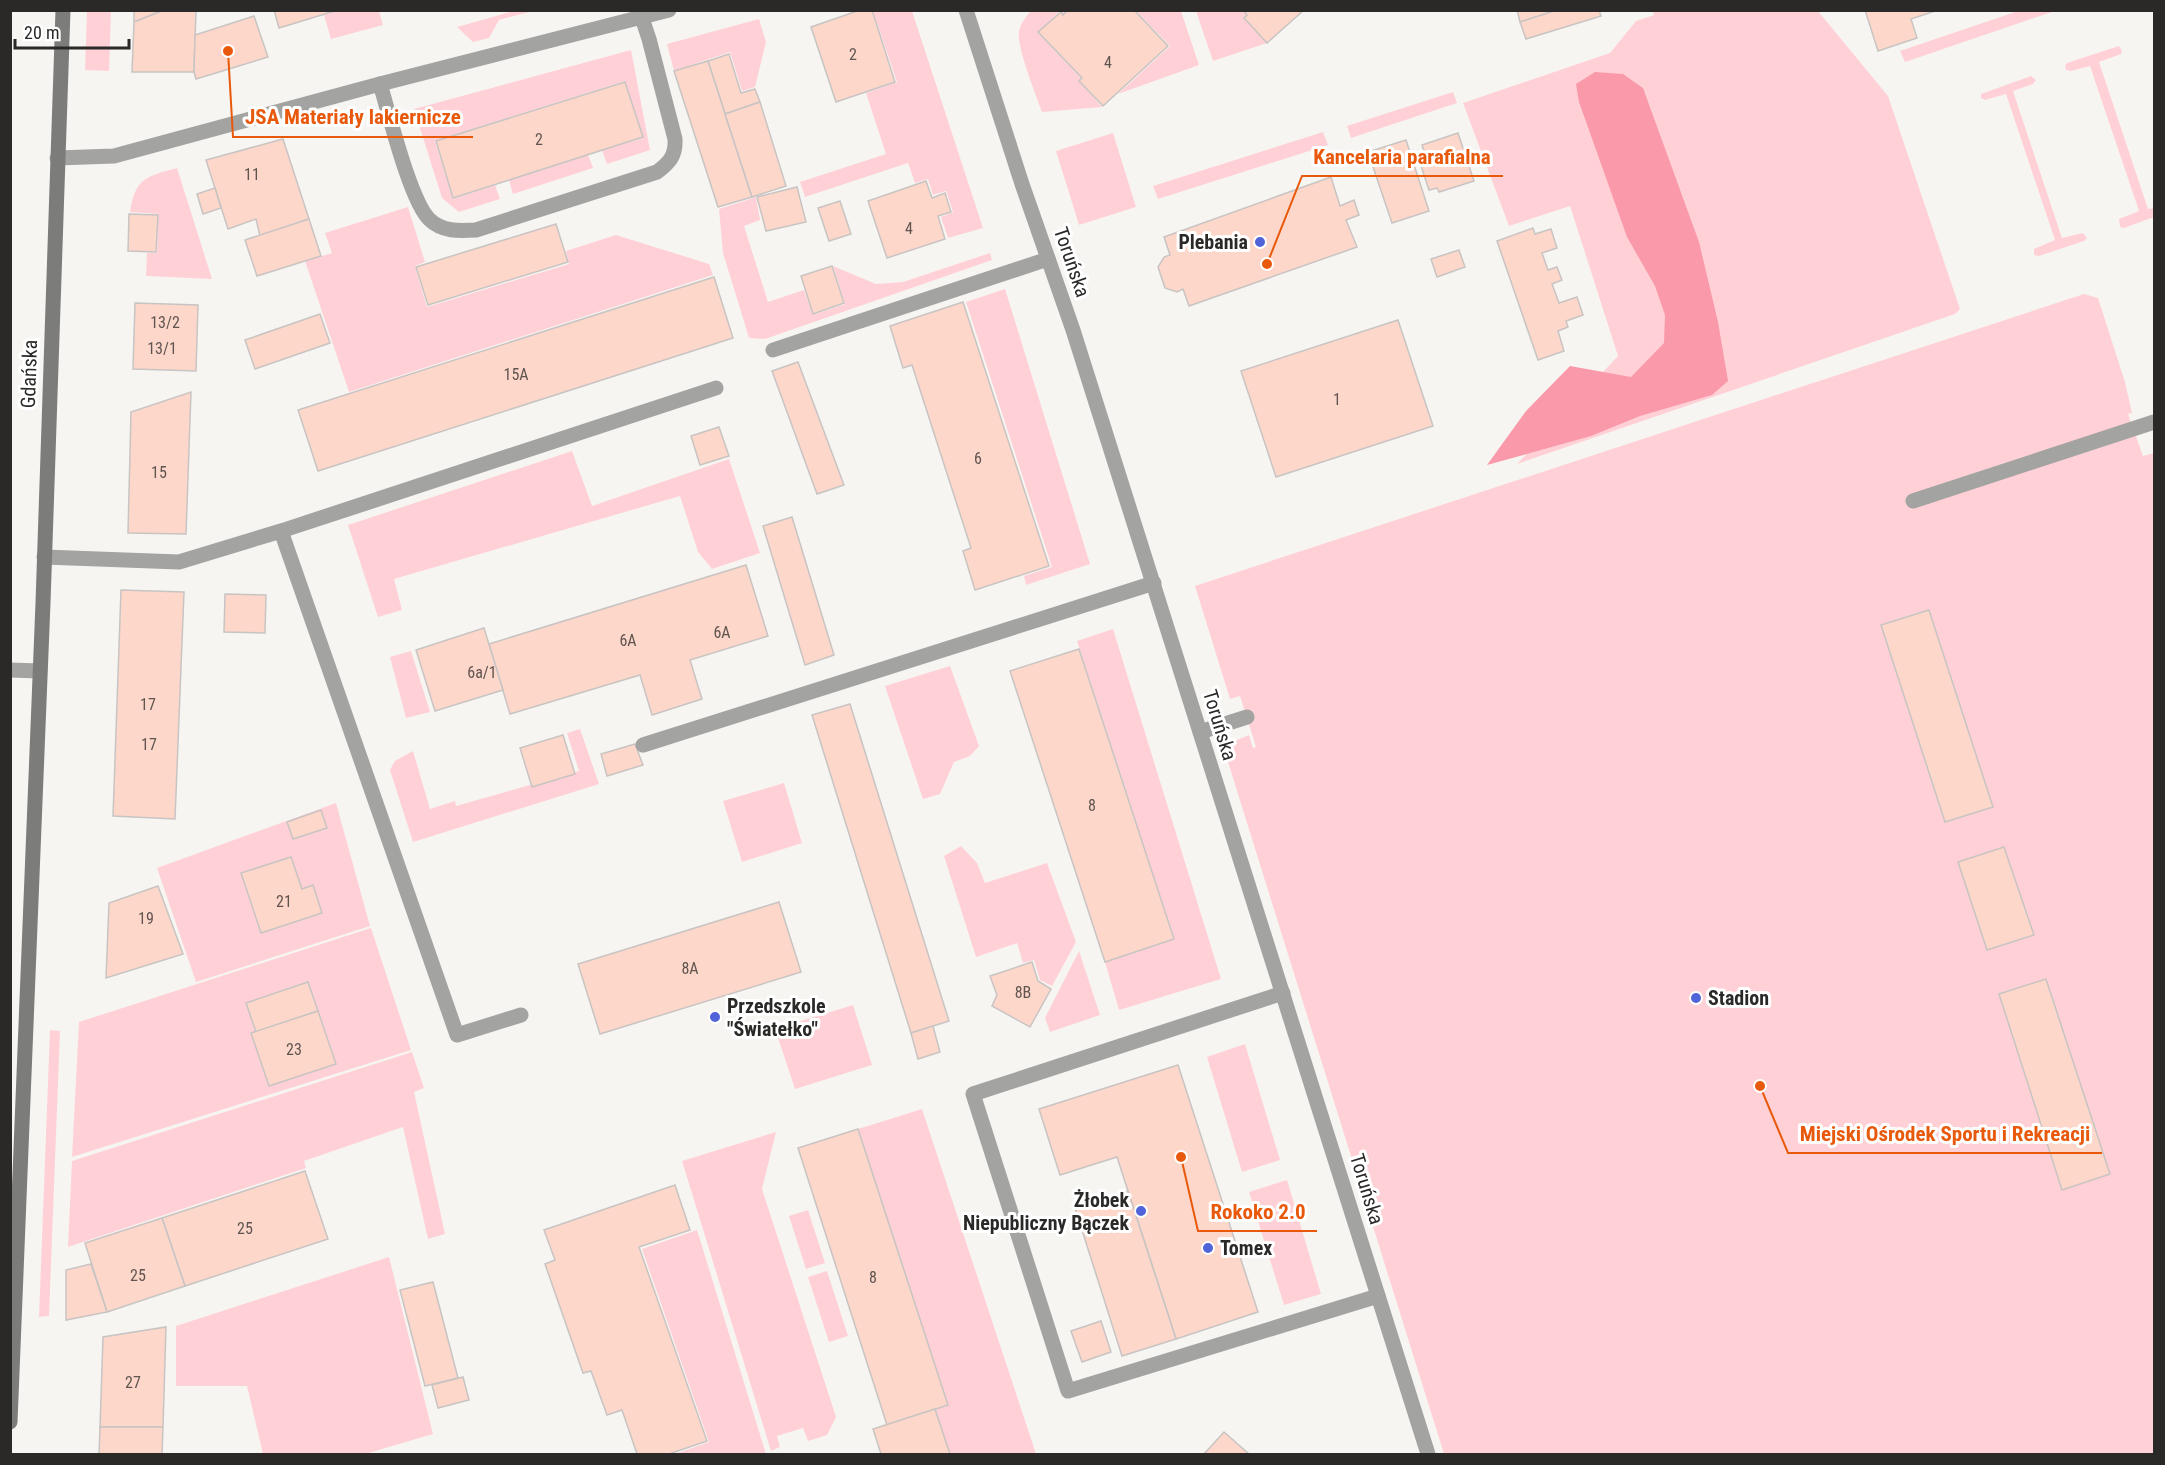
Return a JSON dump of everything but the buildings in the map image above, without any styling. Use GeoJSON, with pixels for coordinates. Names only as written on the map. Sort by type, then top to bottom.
{"type":"FeatureCollection","features":[{"type":"Feature","properties":{"kind":"street","name":"Gdańska"},"geometry":{"type":"LineString","coordinates":[[10,1422],[15,1227],[40,671],[63,10]]}},
{"type":"Feature","properties":{"kind":"street"},"geometry":{"type":"LineString","coordinates":[[57,158],[114,156],[380,84],[669,10]]}},
{"type":"Feature","properties":{"kind":"street","name":"Toruńska"},"geometry":{"type":"LineString","coordinates":[[966,10],[1073,330],[1154,583],[1428,1455]]}},
{"type":"Feature","properties":{"kind":"street"},"geometry":{"type":"LineString","coordinates":[[380,84],[416,201],[428,218],[439,226],[450,231],[476,230],[657,172],[670,162],[675,148],[675,139],[650,39],[642,18]]}},
{"type":"Feature","properties":{"kind":"street"},"geometry":{"type":"LineString","coordinates":[[773,351],[1048,259]]}},
{"type":"Feature","properties":{"kind":"street"},"geometry":{"type":"LineString","coordinates":[[44,558],[179,562],[281,531],[716,388]]}},
{"type":"Feature","properties":{"kind":"street"},"geometry":{"type":"LineString","coordinates":[[1913,501],[2154,422]]}},
{"type":"Feature","properties":{"kind":"street"},"geometry":{"type":"LineString","coordinates":[[281,531],[457,1035],[521,1015]]}},
{"type":"Feature","properties":{"kind":"street"},"geometry":{"type":"LineString","coordinates":[[643,745],[1154,583]]}},
{"type":"Feature","properties":{"kind":"street"},"geometry":{"type":"LineString","coordinates":[[10,670],[40,671]]}},
{"type":"Feature","properties":{"kind":"street"},"geometry":{"type":"LineString","coordinates":[[1200,732],[1247,717]]}},
{"type":"Feature","properties":{"kind":"street"},"geometry":{"type":"LineString","coordinates":[[1283,993],[973,1094],[1068,1391],[1378,1296]]}},
{"type":"Feature","properties":{"kind":"shaded area"},"geometry":{"type":"Polygon","coordinates":[[[338,10],[379,11],[383,25],[331,39],[324,15],[338,10]]]}},
{"type":"Feature","properties":{"kind":"shaded area"},"geometry":{"type":"Polygon","coordinates":[[[517,10],[533,11],[499,20],[489,38],[473,42],[457,27],[517,10]]]}},
{"type":"Feature","properties":{"kind":"shaded area"},"geometry":{"type":"Polygon","coordinates":[[[2051,10],[2052,12],[1905,62],[1900,51],[2018,11],[2051,10]]]}},
{"type":"Feature","properties":{"kind":"shaded area"},"geometry":{"type":"Polygon","coordinates":[[[87,11],[111,11],[109,71],[85,70],[87,11]]]}},
{"type":"Feature","properties":{"kind":"shaded area"},"geometry":{"type":"Polygon","coordinates":[[[873,11],[912,11],[983,228],[948,238],[941,217],[953,212],[946,191],[933,195],[928,179],[915,183],[908,163],[805,197],[800,182],[886,154],[866,93],[897,82],[873,11]]]}},
{"type":"Feature","properties":{"kind":"shaded area"},"geometry":{"type":"Polygon","coordinates":[[[1031,11],[1060,11],[1038,33],[1081,78],[1079,81],[1102,107],[1042,112],[1020,48],[1019,31],[1031,11]]]}},
{"type":"Feature","properties":{"kind":"shaded area"},"geometry":{"type":"Polygon","coordinates":[[[1136,11],[1181,11],[1199,65],[1118,94],[1170,46],[1136,11]]]}},
{"type":"Feature","properties":{"kind":"shaded area"},"geometry":{"type":"Polygon","coordinates":[[[1196,11],[1243,11],[1247,15],[1244,18],[1267,43],[1213,61],[1196,11]]]}},
{"type":"Feature","properties":{"kind":"shaded area"},"geometry":{"type":"Polygon","coordinates":[[[1653,11],[1818,11],[1888,96],[1960,309],[1955,314],[1517,464],[1618,356],[1570,206],[1509,226],[1463,103],[1610,53],[1636,21],[1654,15],[1653,11]]]}},
{"type":"Feature","properties":{"kind":"shaded area"},"geometry":{"type":"Polygon","coordinates":[[[759,19],[766,42],[755,87],[742,91],[730,52],[674,71],[667,44],[759,19]]]}},
{"type":"Feature","properties":{"kind":"shaded area"},"geometry":{"type":"Polygon","coordinates":[[[2119,46],[2121,54],[2099,62],[2148,209],[2154,208],[2154,217],[2124,228],[2120,227],[2119,219],[2139,211],[2090,66],[2071,71],[2066,70],[2065,66],[2067,63],[2119,46]]]}},
{"type":"Feature","properties":{"kind":"shaded area"},"geometry":{"type":"Polygon","coordinates":[[[631,50],[650,150],[607,164],[602,150],[643,138],[625,81],[435,141],[453,199],[495,185],[500,199],[459,212],[442,198],[414,109],[631,50]]]}},
{"type":"Feature","properties":{"kind":"shaded area"},"geometry":{"type":"Polygon","coordinates":[[[1595,72],[1623,74],[1643,88],[1699,242],[1718,322],[1728,381],[1712,395],[1640,416],[1591,436],[1487,465],[1526,411],[1570,366],[1631,377],[1664,343],[1665,315],[1655,286],[1627,237],[1579,102],[1576,84],[1595,72]]]}},
{"type":"Feature","properties":{"kind":"shaded area"},"geometry":{"type":"Polygon","coordinates":[[[2031,76],[2036,80],[2033,84],[2013,91],[2062,238],[2083,233],[2087,238],[2039,256],[2034,255],[2034,249],[2055,240],[2006,94],[1985,100],[1981,98],[1981,94],[2031,76]]]}},
{"type":"Feature","properties":{"kind":"shaded area"},"geometry":{"type":"Polygon","coordinates":[[[1453,92],[1457,103],[1351,138],[1347,126],[1453,92]]]}},
{"type":"Feature","properties":{"kind":"shaded area"},"geometry":{"type":"Polygon","coordinates":[[[1323,132],[1328,145],[1158,199],[1153,186],[1323,132]]]}},
{"type":"Feature","properties":{"kind":"shaded area"},"geometry":{"type":"Polygon","coordinates":[[[1113,133],[1136,207],[1079,225],[1056,151],[1113,133]]]}},
{"type":"Feature","properties":{"kind":"shaded area"},"geometry":{"type":"Polygon","coordinates":[[[588,155],[593,168],[513,194],[509,180],[588,155]]]}},
{"type":"Feature","properties":{"kind":"shaded area"},"geometry":{"type":"Polygon","coordinates":[[[177,168],[212,279],[146,276],[147,253],[157,253],[158,214],[130,212],[132,201],[139,185],[144,180],[177,168]]]}},
{"type":"Feature","properties":{"kind":"shaded area"},"geometry":{"type":"Polygon","coordinates":[[[756,197],[760,220],[744,226],[768,302],[804,290],[813,315],[845,304],[833,266],[876,284],[903,282],[990,253],[992,260],[765,339],[749,338],[723,253],[719,209],[756,197]]]}},
{"type":"Feature","properties":{"kind":"shaded area"},"geometry":{"type":"Polygon","coordinates":[[[408,207],[425,262],[415,266],[427,307],[569,264],[566,251],[616,235],[709,264],[713,275],[349,392],[305,261],[332,253],[325,233],[408,207]]]}},
{"type":"Feature","properties":{"kind":"shaded area"},"geometry":{"type":"Polygon","coordinates":[[[1005,289],[1090,564],[1026,585],[1024,576],[1052,567],[966,302],[1005,289]]]}},
{"type":"Feature","properties":{"kind":"shaded area"},"geometry":{"type":"Polygon","coordinates":[[[2084,294],[2098,298],[2125,382],[2132,413],[2128,414],[2143,456],[2154,453],[2154,1454],[1444,1454],[1223,746],[1249,735],[1253,748],[1256,747],[1240,696],[1230,699],[1195,586],[2084,294]]]}},
{"type":"Feature","properties":{"kind":"shaded area"},"geometry":{"type":"Polygon","coordinates":[[[572,451],[592,506],[729,459],[760,553],[712,569],[698,552],[680,496],[394,579],[402,610],[378,617],[348,525],[572,451]]]}},
{"type":"Feature","properties":{"kind":"shaded area"},"geometry":{"type":"Polygon","coordinates":[[[1113,629],[1221,979],[1119,1010],[1105,962],[1174,939],[1077,641],[1113,629]]]}},
{"type":"Feature","properties":{"kind":"shaded area"},"geometry":{"type":"Polygon","coordinates":[[[411,651],[430,712],[406,718],[390,657],[411,651]]]}},
{"type":"Feature","properties":{"kind":"shaded area"},"geometry":{"type":"Polygon","coordinates":[[[950,666],[979,746],[970,756],[954,762],[940,794],[923,799],[885,686],[950,666]]]}},
{"type":"Feature","properties":{"kind":"shaded area"},"geometry":{"type":"Polygon","coordinates":[[[580,729],[599,784],[413,842],[390,770],[395,761],[413,751],[430,809],[455,801],[456,806],[579,771],[567,733],[580,729]]]}},
{"type":"Feature","properties":{"kind":"shaded area"},"geometry":{"type":"Polygon","coordinates":[[[784,783],[802,843],[742,862],[723,801],[784,783]]]}},
{"type":"Feature","properties":{"kind":"shaded area"},"geometry":{"type":"Polygon","coordinates":[[[336,803],[370,926],[196,982],[157,868],[336,803]]]}},
{"type":"Feature","properties":{"kind":"shaded area"},"geometry":{"type":"Polygon","coordinates":[[[961,846],[977,863],[985,883],[1047,863],[1076,942],[1052,986],[1040,980],[1034,960],[1023,963],[1017,943],[976,957],[944,856],[961,846]]]}},
{"type":"Feature","properties":{"kind":"shaded area"},"geometry":{"type":"Polygon","coordinates":[[[371,928],[411,1050],[72,1157],[79,1022],[371,928]]]}},
{"type":"Feature","properties":{"kind":"shaded area"},"geometry":{"type":"Polygon","coordinates":[[[1079,951],[1100,1015],[1050,1032],[1045,1018],[1079,951]]]}},
{"type":"Feature","properties":{"kind":"shaded area"},"geometry":{"type":"Polygon","coordinates":[[[853,1005],[872,1065],[795,1089],[775,1029],[853,1005]]]}},
{"type":"Feature","properties":{"kind":"shaded area"},"geometry":{"type":"Polygon","coordinates":[[[50,1030],[60,1031],[49,1316],[39,1317],[50,1030]]]}},
{"type":"Feature","properties":{"kind":"shaded area"},"geometry":{"type":"Polygon","coordinates":[[[1245,1044],[1280,1160],[1242,1172],[1207,1057],[1245,1044]]]}},
{"type":"Feature","properties":{"kind":"shaded area"},"geometry":{"type":"Polygon","coordinates":[[[412,1052],[424,1088],[414,1092],[445,1234],[428,1239],[403,1127],[304,1161],[306,1168],[68,1247],[72,1161],[412,1052]]]}},
{"type":"Feature","properties":{"kind":"shaded area"},"geometry":{"type":"Polygon","coordinates":[[[922,1109],[1036,1454],[950,1454],[935,1409],[948,1405],[858,1129],[922,1109]]]}},
{"type":"Feature","properties":{"kind":"shaded area"},"geometry":{"type":"Polygon","coordinates":[[[776,1132],[762,1189],[836,1417],[827,1435],[808,1441],[803,1428],[777,1436],[780,1447],[771,1451],[682,1161],[776,1132]]]}},
{"type":"Feature","properties":{"kind":"shaded area"},"geometry":{"type":"Polygon","coordinates":[[[1287,1180],[1321,1294],[1284,1305],[1249,1192],[1287,1180]]]}},
{"type":"Feature","properties":{"kind":"shaded area"},"geometry":{"type":"Polygon","coordinates":[[[808,1210],[825,1263],[806,1269],[789,1216],[808,1210]]]}},
{"type":"Feature","properties":{"kind":"shaded area"},"geometry":{"type":"Polygon","coordinates":[[[697,1230],[766,1454],[675,1454],[709,1442],[642,1249],[697,1230]]]}},
{"type":"Feature","properties":{"kind":"shaded area"},"geometry":{"type":"Polygon","coordinates":[[[389,1257],[433,1434],[365,1454],[263,1454],[247,1386],[176,1386],[176,1326],[389,1257]]]}},
{"type":"Feature","properties":{"kind":"shaded area"},"geometry":{"type":"Polygon","coordinates":[[[827,1271],[848,1336],[829,1342],[808,1277],[827,1271]]]}},
{"type":"Feature","properties":{"kind":"place","name":"JSA Materiały lakiernicze"},"geometry":{"type":"Point","coordinates":[228,51]}},
{"type":"Feature","properties":{"kind":"place","name":"Plebania"},"geometry":{"type":"Point","coordinates":[1260,242]}},
{"type":"Feature","properties":{"kind":"place","name":"Kancelaria parafialna"},"geometry":{"type":"Point","coordinates":[1267,264]}},
{"type":"Feature","properties":{"kind":"place","name":"Stadion"},"geometry":{"type":"Point","coordinates":[1696,998]}},
{"type":"Feature","properties":{"kind":"place","name":"Przedszkole \"Światełko\""},"geometry":{"type":"Point","coordinates":[715,1017]}},
{"type":"Feature","properties":{"kind":"place","name":"Miejski Ośrodek Sportu i Rekreacji"},"geometry":{"type":"Point","coordinates":[1760,1086]}},
{"type":"Feature","properties":{"kind":"place","name":"Rokoko 2.0"},"geometry":{"type":"Point","coordinates":[1181,1157]}},
{"type":"Feature","properties":{"kind":"place","name":"Żłobek Niepubliczny Bączek"},"geometry":{"type":"Point","coordinates":[1141,1211]}},
{"type":"Feature","properties":{"kind":"place","name":"Tomex"},"geometry":{"type":"Point","coordinates":[1208,1248]}}]}
